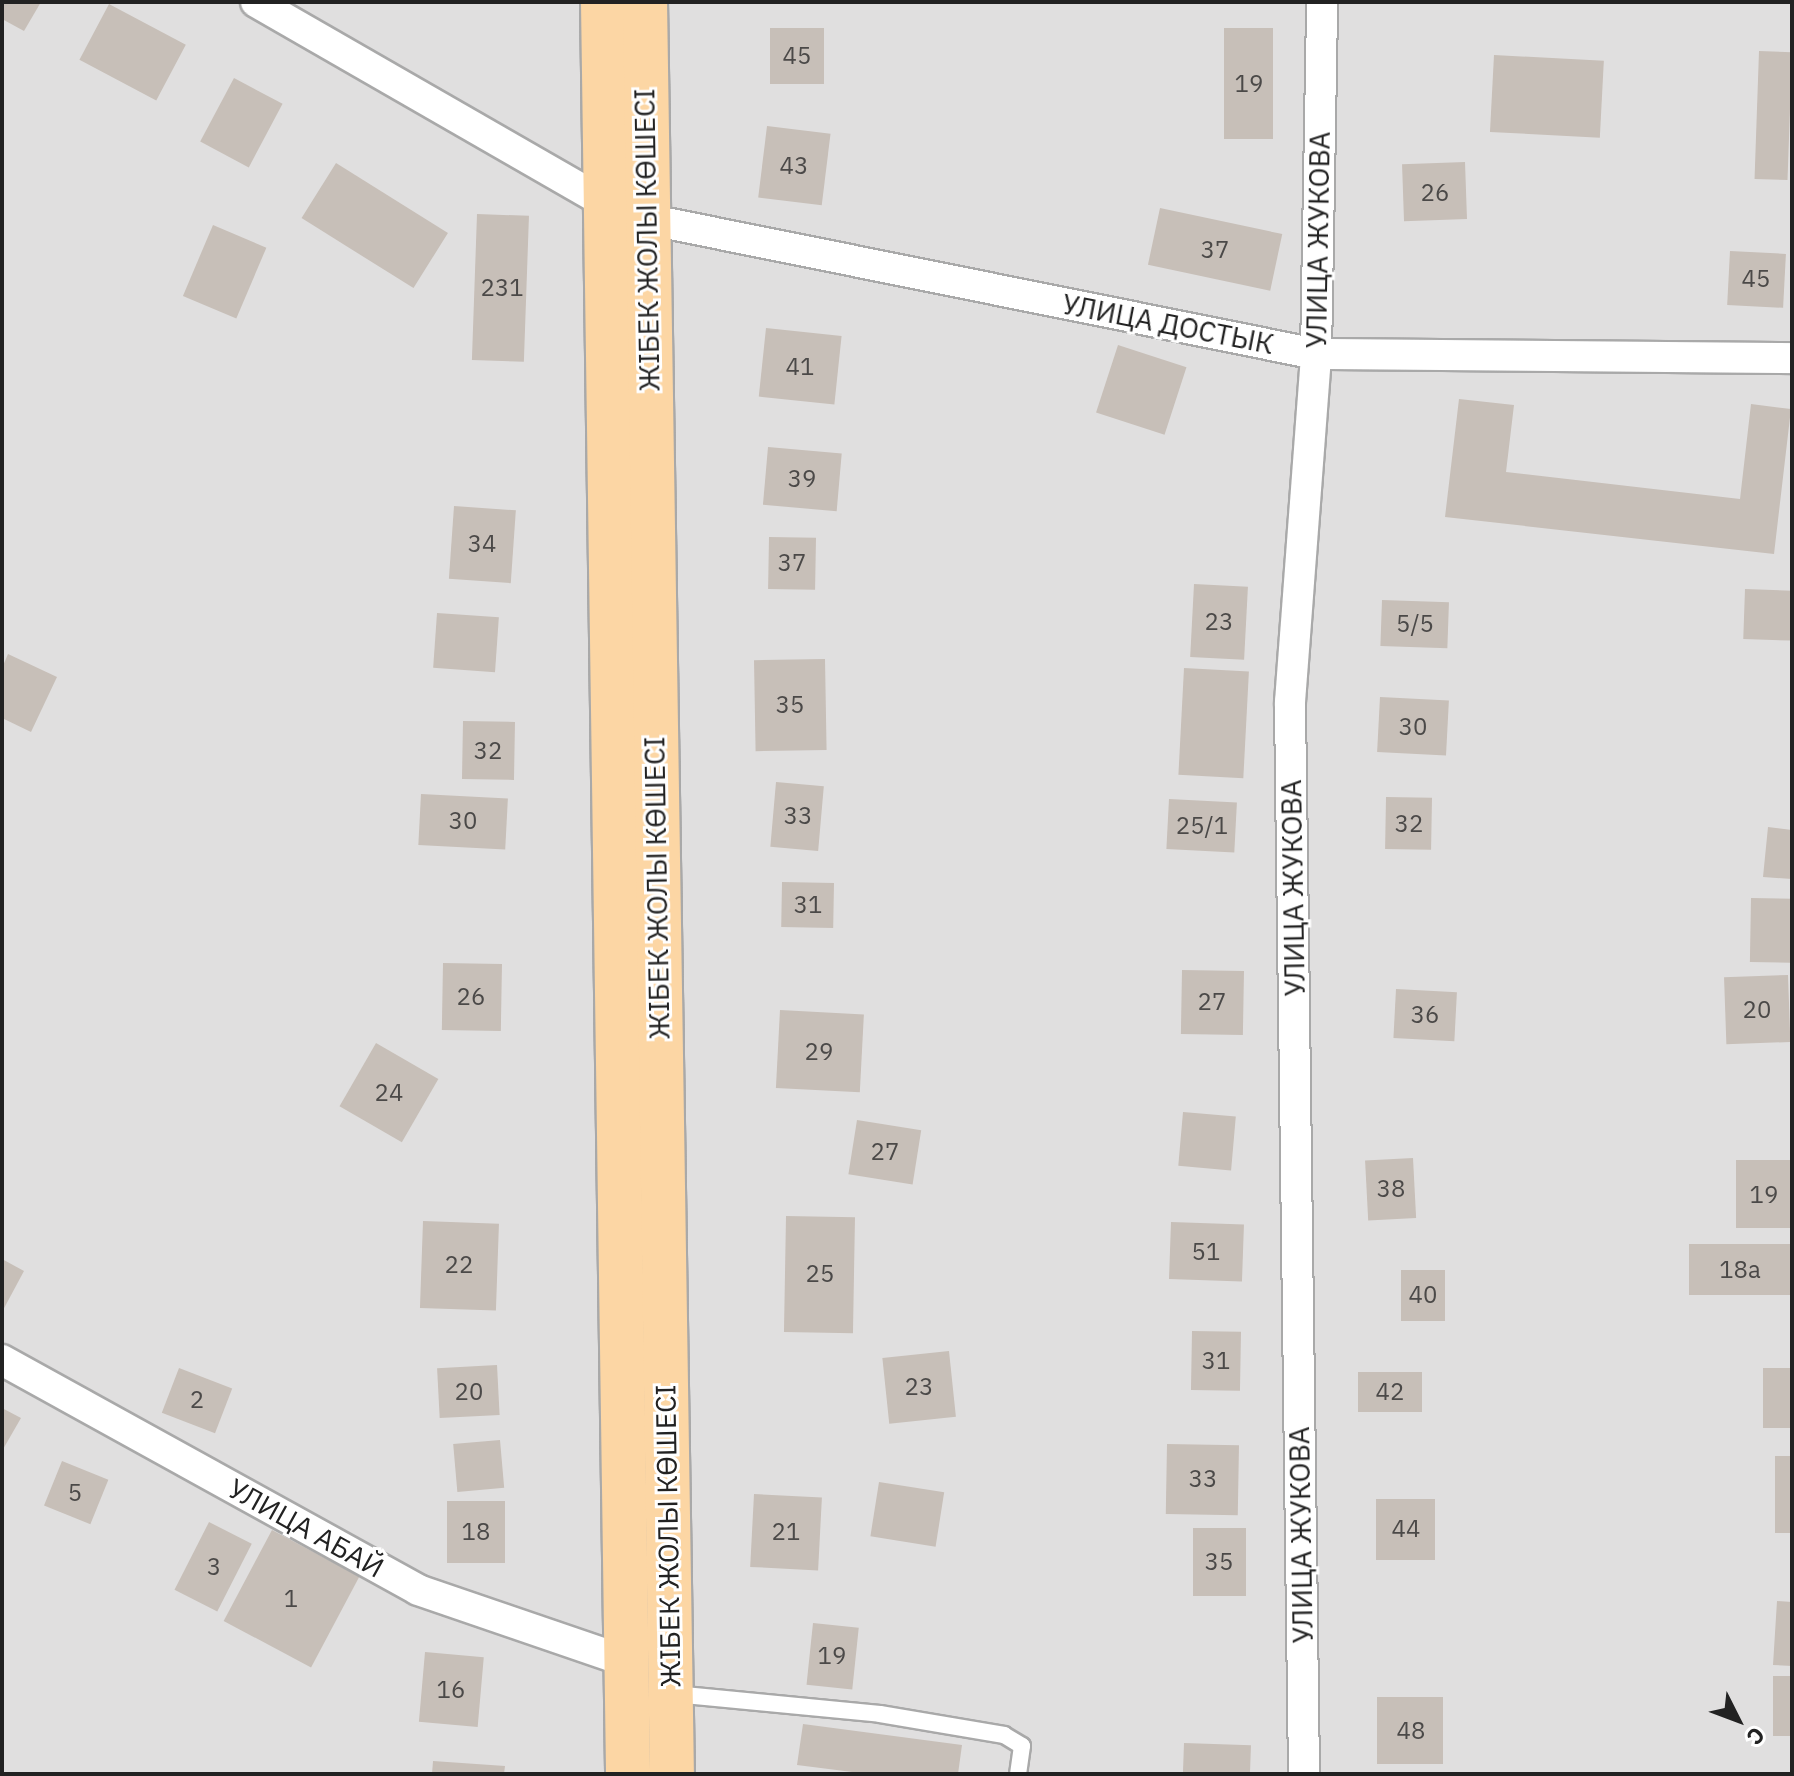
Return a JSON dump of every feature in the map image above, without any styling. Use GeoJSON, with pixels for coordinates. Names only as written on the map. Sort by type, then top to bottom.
{"type":"FeatureCollection","features":[{"type":"Feature","properties":{"kind":"main road","name":"ЖІБЕК ЖОЛЫ КӨШЕСІ"},"geometry":{"type":"LineString","coordinates":[[603,2],[628,1774]]}},
{"type":"Feature","properties":{"kind":"main road","name":"ЖІБЕК ЖОЛЫ КӨШЕСІ"},"geometry":{"type":"LineString","coordinates":[[645,2],[672,1774]]}},
{"type":"Feature","properties":{"kind":"street","name":"УЛИЦА ДОСТЫК"},"geometry":{"type":"LineString","coordinates":[[256,2],[604,202],[646,219],[1316,354],[1792,358]]}},
{"type":"Feature","properties":{"kind":"street","name":"УЛИЦА ЖУКОВА"},"geometry":{"type":"LineString","coordinates":[[1304,1774],[1290,702],[1316,354],[1322,2]]}},
{"type":"Feature","properties":{"kind":"street","name":"УЛИЦА АБАЙ"},"geometry":{"type":"LineString","coordinates":[[2,1360],[418,1590],[501,1622],[625,1661]]}},
{"type":"Feature","properties":{"kind":"lane"},"geometry":{"type":"LineString","coordinates":[[670,1693],[880,1714],[1004,1735],[1022,1746],[1018,1774]]}},
{"type":"Feature","properties":{"kind":"shaded area"},"geometry":{"type":"Polygon","coordinates":[[[2,2],[1792,2],[1792,1774],[2,1774],[2,2]]]}},
{"type":"Feature","properties":{"kind":"building"},"geometry":{"type":"Polygon","coordinates":[[[2,2],[41,2],[24,31],[2,19],[2,2]]]}},
{"type":"Feature","properties":{"kind":"building"},"geometry":{"type":"Polygon","coordinates":[[[109,4],[186,45],[156,100],[79,60],[109,4]]]}},
{"type":"Feature","properties":{"kind":"building"},"geometry":{"type":"Polygon","coordinates":[[[770,28],[824,28],[824,84],[770,84],[770,28]]]}},
{"type":"Feature","properties":{"kind":"building"},"geometry":{"type":"Polygon","coordinates":[[[1224,28],[1273,28],[1273,139],[1224,139],[1224,28]]]}},
{"type":"Feature","properties":{"kind":"building"},"geometry":{"type":"Polygon","coordinates":[[[1759,51],[1792,52],[1788,180],[1755,179],[1759,51]]]}},
{"type":"Feature","properties":{"kind":"building"},"geometry":{"type":"Polygon","coordinates":[[[1494,55],[1604,61],[1600,138],[1490,132],[1494,55]]]}},
{"type":"Feature","properties":{"kind":"building"},"geometry":{"type":"Polygon","coordinates":[[[234,78],[283,104],[249,167],[200,142],[234,78]]]}},
{"type":"Feature","properties":{"kind":"building"},"geometry":{"type":"Polygon","coordinates":[[[767,126],[831,134],[822,205],[758,197],[767,126]]]}},
{"type":"Feature","properties":{"kind":"building"},"geometry":{"type":"Polygon","coordinates":[[[1465,162],[1467,219],[1404,221],[1402,164],[1465,162]]]}},
{"type":"Feature","properties":{"kind":"building"},"geometry":{"type":"Polygon","coordinates":[[[336,163],[448,233],[413,288],[302,218],[336,163]]]}},
{"type":"Feature","properties":{"kind":"building"},"geometry":{"type":"Polygon","coordinates":[[[1160,208],[1282,234],[1270,291],[1148,265],[1160,208]]]}},
{"type":"Feature","properties":{"kind":"building"},"geometry":{"type":"Polygon","coordinates":[[[477,214],[529,216],[524,362],[472,360],[477,214]]]}},
{"type":"Feature","properties":{"kind":"building"},"geometry":{"type":"Polygon","coordinates":[[[213,225],[266,248],[236,319],[183,296],[213,225]]]}},
{"type":"Feature","properties":{"kind":"building"},"geometry":{"type":"Polygon","coordinates":[[[1730,251],[1786,254],[1783,308],[1727,305],[1730,251]]]}},
{"type":"Feature","properties":{"kind":"building"},"geometry":{"type":"Polygon","coordinates":[[[766,328],[842,336],[834,405],[759,397],[766,328]]]}},
{"type":"Feature","properties":{"kind":"building"},"geometry":{"type":"Polygon","coordinates":[[[1118,345],[1186,367],[1165,435],[1096,413],[1118,345]]]}},
{"type":"Feature","properties":{"kind":"building"},"geometry":{"type":"Polygon","coordinates":[[[1459,399],[1514,405],[1506,472],[1740,499],[1751,404],[1791,409],[1774,554],[1445,517],[1459,399]]]}},
{"type":"Feature","properties":{"kind":"building"},"geometry":{"type":"Polygon","coordinates":[[[768,447],[842,453],[837,511],[763,505],[768,447]]]}},
{"type":"Feature","properties":{"kind":"building"},"geometry":{"type":"Polygon","coordinates":[[[454,506],[516,510],[511,583],[449,579],[454,506]]]}},
{"type":"Feature","properties":{"kind":"building"},"geometry":{"type":"Polygon","coordinates":[[[769,537],[816,538],[815,590],[768,589],[769,537]]]}},
{"type":"Feature","properties":{"kind":"building"},"geometry":{"type":"Polygon","coordinates":[[[1194,584],[1248,587],[1244,660],[1190,657],[1194,584]]]}},
{"type":"Feature","properties":{"kind":"building"},"geometry":{"type":"Polygon","coordinates":[[[1745,589],[1792,591],[1790,641],[1743,639],[1745,589]]]}},
{"type":"Feature","properties":{"kind":"building"},"geometry":{"type":"Polygon","coordinates":[[[1382,600],[1449,602],[1447,648],[1380,646],[1382,600]]]}},
{"type":"Feature","properties":{"kind":"building"},"geometry":{"type":"Polygon","coordinates":[[[437,613],[499,617],[495,672],[433,668],[437,613]]]}},
{"type":"Feature","properties":{"kind":"building"},"geometry":{"type":"Polygon","coordinates":[[[8,654],[57,677],[31,732],[2,718],[2,668],[8,654]]]}},
{"type":"Feature","properties":{"kind":"building"},"geometry":{"type":"Polygon","coordinates":[[[825,659],[827,750],[756,751],[754,660],[825,659]]]}},
{"type":"Feature","properties":{"kind":"building"},"geometry":{"type":"Polygon","coordinates":[[[1184,668],[1249,671],[1243,778],[1178,775],[1184,668]]]}},
{"type":"Feature","properties":{"kind":"building"},"geometry":{"type":"Polygon","coordinates":[[[1380,697],[1449,701],[1446,756],[1377,752],[1380,697]]]}},
{"type":"Feature","properties":{"kind":"building"},"geometry":{"type":"Polygon","coordinates":[[[463,721],[515,722],[514,780],[462,779],[463,721]]]}},
{"type":"Feature","properties":{"kind":"building"},"geometry":{"type":"Polygon","coordinates":[[[776,782],[824,786],[818,851],[770,847],[776,782]]]}},
{"type":"Feature","properties":{"kind":"building"},"geometry":{"type":"Polygon","coordinates":[[[421,794],[508,799],[505,849],[418,845],[421,794]]]}},
{"type":"Feature","properties":{"kind":"building"},"geometry":{"type":"Polygon","coordinates":[[[1386,797],[1432,798],[1431,850],[1385,849],[1386,797]]]}},
{"type":"Feature","properties":{"kind":"building"},"geometry":{"type":"Polygon","coordinates":[[[1169,799],[1237,803],[1234,852],[1166,849],[1169,799]]]}},
{"type":"Feature","properties":{"kind":"building"},"geometry":{"type":"Polygon","coordinates":[[[1768,827],[1792,830],[1792,879],[1763,877],[1768,827]]]}},
{"type":"Feature","properties":{"kind":"building"},"geometry":{"type":"Polygon","coordinates":[[[782,882],[834,883],[833,928],[781,927],[782,882]]]}},
{"type":"Feature","properties":{"kind":"building"},"geometry":{"type":"Polygon","coordinates":[[[1751,898],[1792,899],[1791,963],[1750,962],[1751,898]]]}},
{"type":"Feature","properties":{"kind":"building"},"geometry":{"type":"Polygon","coordinates":[[[443,963],[502,964],[501,1031],[442,1030],[443,963]]]}},
{"type":"Feature","properties":{"kind":"building"},"geometry":{"type":"Polygon","coordinates":[[[1182,970],[1244,971],[1243,1035],[1181,1034],[1182,970]]]}},
{"type":"Feature","properties":{"kind":"building"},"geometry":{"type":"Polygon","coordinates":[[[1788,975],[1790,1042],[1726,1044],[1724,977],[1788,975]]]}},
{"type":"Feature","properties":{"kind":"building"},"geometry":{"type":"Polygon","coordinates":[[[1396,989],[1457,992],[1454,1041],[1393,1038],[1396,989]]]}},
{"type":"Feature","properties":{"kind":"building"},"geometry":{"type":"Polygon","coordinates":[[[780,1010],[864,1014],[860,1092],[776,1088],[780,1010]]]}},
{"type":"Feature","properties":{"kind":"building"},"geometry":{"type":"Polygon","coordinates":[[[376,1043],[438,1079],[402,1142],[340,1106],[376,1043]]]}},
{"type":"Feature","properties":{"kind":"building"},"geometry":{"type":"Polygon","coordinates":[[[1183,1112],[1236,1117],[1231,1170],[1178,1166],[1183,1112]]]}},
{"type":"Feature","properties":{"kind":"building"},"geometry":{"type":"Polygon","coordinates":[[[857,1120],[921,1130],[913,1184],[848,1174],[857,1120]]]}},
{"type":"Feature","properties":{"kind":"building"},"geometry":{"type":"Polygon","coordinates":[[[1413,1158],[1416,1218],[1368,1220],[1365,1161],[1413,1158]]]}},
{"type":"Feature","properties":{"kind":"building"},"geometry":{"type":"Polygon","coordinates":[[[1736,1160],[1792,1160],[1792,1228],[1736,1228],[1736,1160]]]}},
{"type":"Feature","properties":{"kind":"building"},"geometry":{"type":"Polygon","coordinates":[[[786,1216],[855,1217],[853,1333],[784,1332],[786,1216]]]}},
{"type":"Feature","properties":{"kind":"building"},"geometry":{"type":"Polygon","coordinates":[[[423,1221],[499,1224],[496,1311],[420,1308],[423,1221]]]}},
{"type":"Feature","properties":{"kind":"building"},"geometry":{"type":"Polygon","coordinates":[[[1171,1222],[1244,1225],[1242,1282],[1169,1279],[1171,1222]]]}},
{"type":"Feature","properties":{"kind":"building"},"geometry":{"type":"Polygon","coordinates":[[[1689,1244],[1792,1244],[1792,1295],[1689,1295],[1689,1244]]]}},
{"type":"Feature","properties":{"kind":"building"},"geometry":{"type":"Polygon","coordinates":[[[2,1259],[24,1271],[2,1312],[2,1259]]]}},
{"type":"Feature","properties":{"kind":"building"},"geometry":{"type":"Polygon","coordinates":[[[1401,1270],[1445,1270],[1445,1321],[1401,1321],[1401,1270]]]}},
{"type":"Feature","properties":{"kind":"building"},"geometry":{"type":"Polygon","coordinates":[[[1192,1331],[1241,1332],[1240,1391],[1191,1390],[1192,1331]]]}},
{"type":"Feature","properties":{"kind":"building"},"geometry":{"type":"Polygon","coordinates":[[[949,1351],[956,1417],[889,1424],[882,1358],[949,1351]]]}},
{"type":"Feature","properties":{"kind":"building"},"geometry":{"type":"Polygon","coordinates":[[[497,1365],[500,1415],[440,1418],[437,1368],[497,1365]]]}},
{"type":"Feature","properties":{"kind":"building"},"geometry":{"type":"Polygon","coordinates":[[[179,1368],[232,1388],[215,1433],[162,1413],[179,1368]]]}},
{"type":"Feature","properties":{"kind":"building"},"geometry":{"type":"Polygon","coordinates":[[[1763,1368],[1792,1368],[1792,1428],[1763,1428],[1763,1368]]]}},
{"type":"Feature","properties":{"kind":"building"},"geometry":{"type":"Polygon","coordinates":[[[1358,1372],[1422,1372],[1422,1412],[1358,1412],[1358,1372]]]}},
{"type":"Feature","properties":{"kind":"building"},"geometry":{"type":"Polygon","coordinates":[[[2,1408],[21,1418],[2,1451],[2,1408]]]}},
{"type":"Feature","properties":{"kind":"building"},"geometry":{"type":"Polygon","coordinates":[[[500,1440],[504,1488],[457,1492],[453,1444],[500,1440]]]}},
{"type":"Feature","properties":{"kind":"building"},"geometry":{"type":"Polygon","coordinates":[[[1167,1444],[1239,1445],[1238,1515],[1166,1514],[1167,1444]]]}},
{"type":"Feature","properties":{"kind":"building"},"geometry":{"type":"Polygon","coordinates":[[[1775,1456],[1792,1456],[1792,1533],[1775,1533],[1775,1456]]]}},
{"type":"Feature","properties":{"kind":"building"},"geometry":{"type":"Polygon","coordinates":[[[62,1461],[108,1480],[90,1524],[44,1506],[62,1461]]]}},
{"type":"Feature","properties":{"kind":"building"},"geometry":{"type":"Polygon","coordinates":[[[879,1482],[944,1492],[936,1547],[870,1536],[879,1482]]]}},
{"type":"Feature","properties":{"kind":"building"},"geometry":{"type":"Polygon","coordinates":[[[754,1494],[822,1498],[818,1570],[750,1567],[754,1494]]]}},
{"type":"Feature","properties":{"kind":"building"},"geometry":{"type":"Polygon","coordinates":[[[1376,1499],[1435,1499],[1435,1560],[1376,1560],[1376,1499]]]}},
{"type":"Feature","properties":{"kind":"building"},"geometry":{"type":"Polygon","coordinates":[[[447,1501],[505,1501],[505,1563],[447,1563],[447,1501]]]}},
{"type":"Feature","properties":{"kind":"building"},"geometry":{"type":"Polygon","coordinates":[[[209,1522],[252,1544],[217,1612],[174,1590],[209,1522]]]}},
{"type":"Feature","properties":{"kind":"building"},"geometry":{"type":"Polygon","coordinates":[[[1193,1528],[1246,1528],[1246,1596],[1193,1596],[1193,1528]]]}},
{"type":"Feature","properties":{"kind":"building"},"geometry":{"type":"Polygon","coordinates":[[[272,1530],[359,1576],[311,1667],[224,1621],[272,1530]]]}},
{"type":"Feature","properties":{"kind":"building"},"geometry":{"type":"Polygon","coordinates":[[[1777,1601],[1792,1602],[1792,1666],[1773,1665],[1777,1601]]]}},
{"type":"Feature","properties":{"kind":"building"},"geometry":{"type":"Polygon","coordinates":[[[813,1623],[859,1628],[852,1689],[807,1685],[813,1623]]]}},
{"type":"Feature","properties":{"kind":"building"},"geometry":{"type":"Polygon","coordinates":[[[425,1652],[484,1657],[478,1727],[419,1722],[425,1652]]]}},
{"type":"Feature","properties":{"kind":"building"},"geometry":{"type":"Polygon","coordinates":[[[1773,1676],[1792,1676],[1792,1736],[1773,1736],[1773,1676]]]}},
{"type":"Feature","properties":{"kind":"building"},"geometry":{"type":"Polygon","coordinates":[[[1377,1697],[1443,1697],[1443,1764],[1377,1764],[1377,1697]]]}},
{"type":"Feature","properties":{"kind":"building"},"geometry":{"type":"Polygon","coordinates":[[[803,1724],[962,1745],[958,1774],[868,1774],[797,1765],[803,1724]]]}},
{"type":"Feature","properties":{"kind":"building"},"geometry":{"type":"Polygon","coordinates":[[[1184,1743],[1251,1745],[1250,1774],[1183,1774],[1184,1743]]]}},
{"type":"Feature","properties":{"kind":"building"},"geometry":{"type":"Polygon","coordinates":[[[433,1761],[505,1766],[504,1774],[432,1774],[433,1761]]]}}]}
